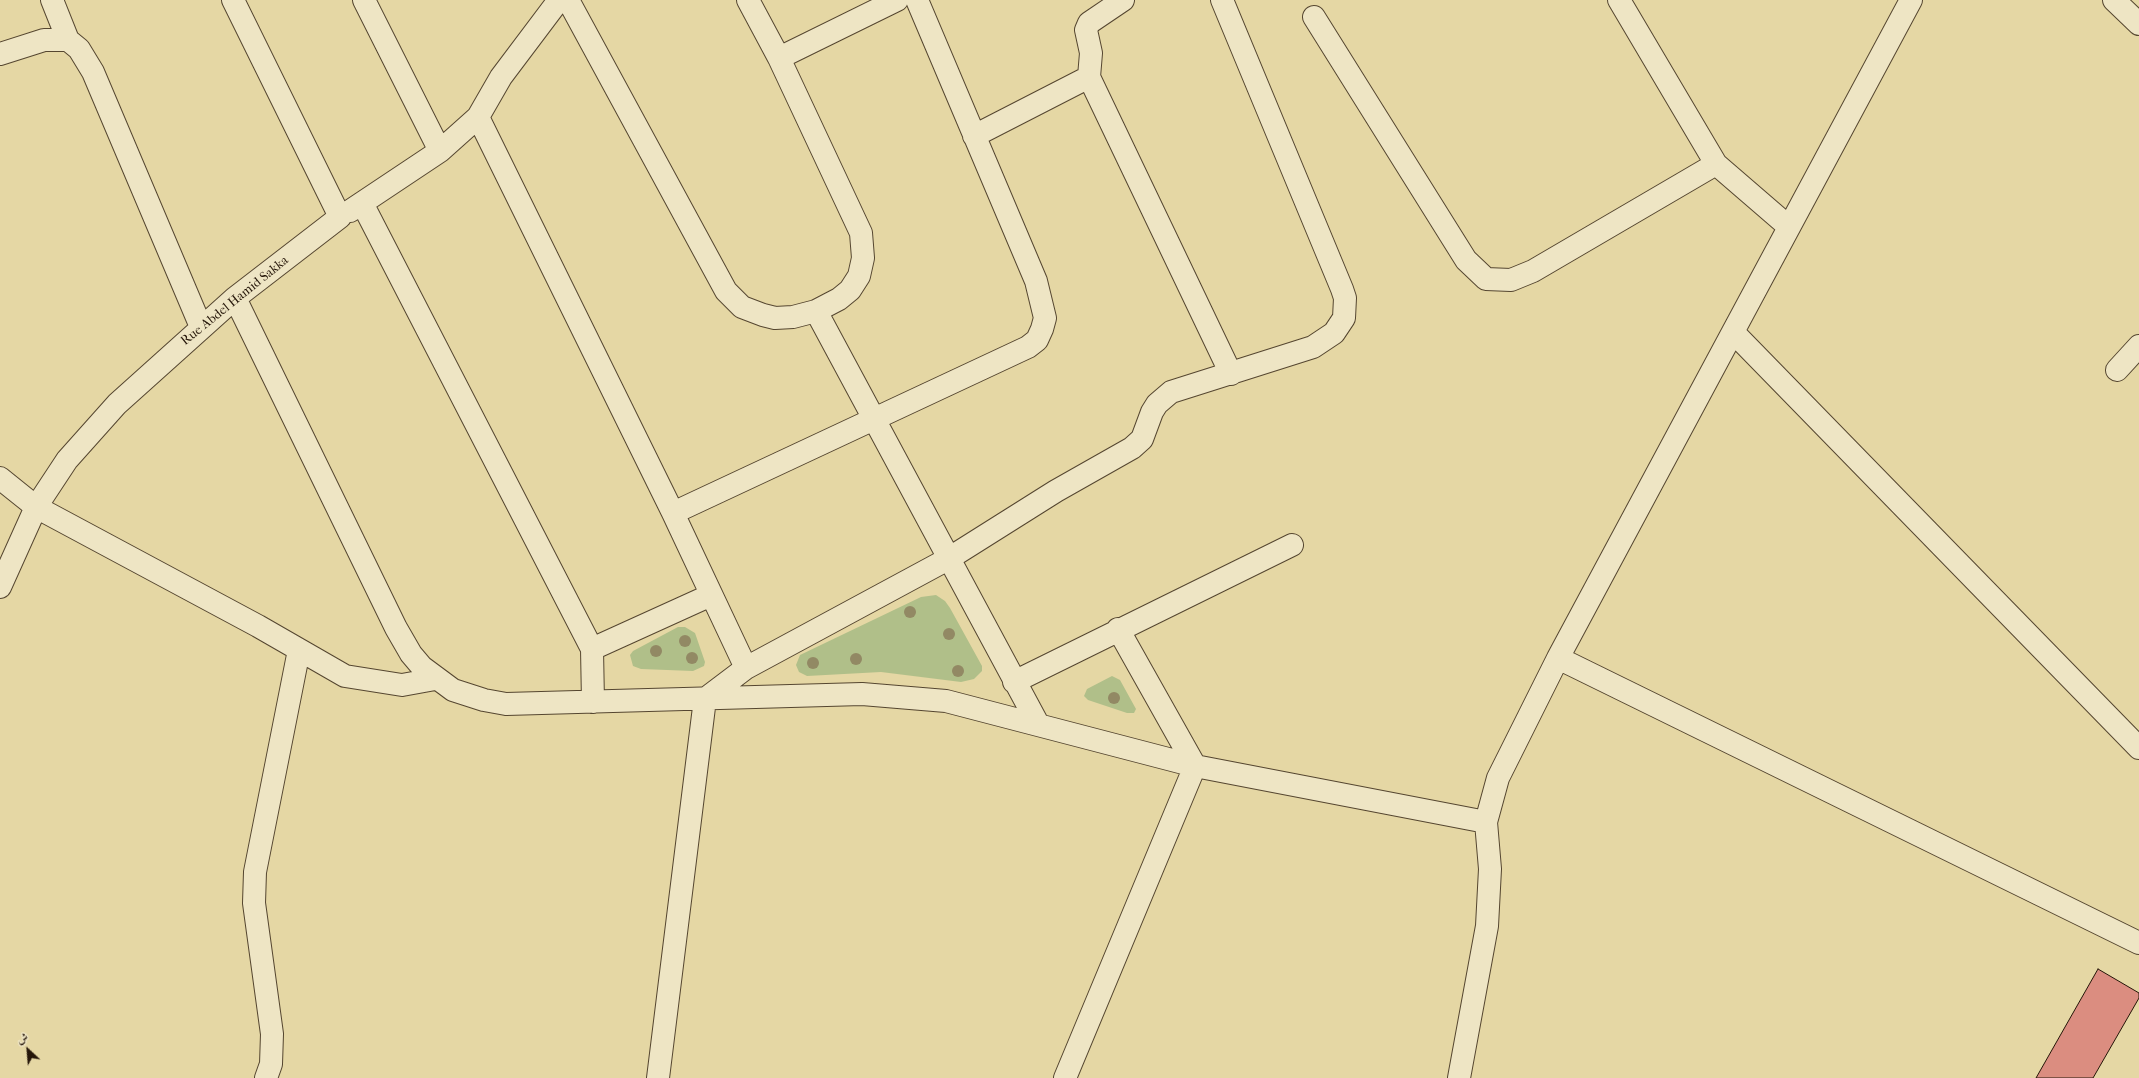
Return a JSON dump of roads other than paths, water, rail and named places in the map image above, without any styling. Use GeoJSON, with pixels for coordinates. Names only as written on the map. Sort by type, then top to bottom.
{"type":"FeatureCollection","features":[{"type":"Feature","properties":{"kind":"street"},"geometry":{"type":"LineString","coordinates":[[52,0],[68,40],[79,49],[93,72],[201,327]]}},
{"type":"Feature","properties":{"kind":"street"},"geometry":{"type":"LineString","coordinates":[[233,0],[340,217]]}},
{"type":"Feature","properties":{"kind":"street"},"geometry":{"type":"LineString","coordinates":[[364,0],[440,151]]}},
{"type":"Feature","properties":{"kind":"street","name":"Rue Abdel Hamid Sakka"},"geometry":{"type":"LineString","coordinates":[[0,587],[36,506],[67,460],[117,404],[235,298],[340,217],[440,151],[478,117],[500,77],[559,0]]}},
{"type":"Feature","properties":{"kind":"street"},"geometry":{"type":"LineString","coordinates":[[568,0],[726,291],[742,307],[775,318],[793,318],[816,311],[839,299],[850,290],[858,276],[863,258],[861,233],[780,58],[748,0]]}},
{"type":"Feature","properties":{"kind":"street"},"geometry":{"type":"LineString","coordinates":[[780,58],[897,0]]}},
{"type":"Feature","properties":{"kind":"street"},"geometry":{"type":"LineString","coordinates":[[673,514],[1028,347],[1036,340],[1042,329],[1045,318],[1036,281],[918,0]]}},
{"type":"Feature","properties":{"kind":"street"},"geometry":{"type":"LineString","coordinates":[[1123,0],[1089,23],[1086,30],[1091,53],[1090,77],[1231,374]]}},
{"type":"Feature","properties":{"kind":"street"},"geometry":{"type":"LineString","coordinates":[[658,1078],[705,699],[746,668],[948,560],[1056,491],[1139,443],[1154,408],[1172,392],[1313,347],[1334,333],[1344,318],[1346,309],[1342,289],[1222,0]]}},
{"type":"Feature","properties":{"kind":"street"},"geometry":{"type":"LineString","coordinates":[[1619,0],[1716,164],[1789,227]]}},
{"type":"Feature","properties":{"kind":"street"},"geometry":{"type":"LineString","coordinates":[[1459,1078],[1487,926],[1490,869],[1486,822],[1498,778],[1558,658],[1911,0]]}},
{"type":"Feature","properties":{"kind":"street"},"geometry":{"type":"LineString","coordinates":[[2114,0],[2139,24]]}},
{"type":"Feature","properties":{"kind":"street"},"geometry":{"type":"LineString","coordinates":[[1314,17],[1466,260],[1486,279],[1511,280],[1533,271],[1716,164]]}},
{"type":"Feature","properties":{"kind":"street"},"geometry":{"type":"LineString","coordinates":[[0,54],[44,40],[68,40]]}},
{"type":"Feature","properties":{"kind":"street"},"geometry":{"type":"LineString","coordinates":[[974,136],[1090,77]]}},
{"type":"Feature","properties":{"kind":"street"},"geometry":{"type":"LineString","coordinates":[[478,117],[673,514],[746,668]]}},
{"type":"Feature","properties":{"kind":"street"},"geometry":{"type":"LineString","coordinates":[[362,203],[592,649],[593,702]]}},
{"type":"Feature","properties":{"kind":"street"},"geometry":{"type":"LineString","coordinates":[[235,298],[396,628],[411,654],[435,679],[458,692],[506,704],[862,694],[946,701],[1195,766],[1486,822]]}},
{"type":"Feature","properties":{"kind":"street"},"geometry":{"type":"LineString","coordinates":[[816,311],[948,560],[1038,724]]}},
{"type":"Feature","properties":{"kind":"street"},"geometry":{"type":"LineString","coordinates":[[1733,332],[2139,748]]}},
{"type":"Feature","properties":{"kind":"street"},"geometry":{"type":"LineString","coordinates":[[2117,370],[2139,346]]}},
{"type":"Feature","properties":{"kind":"street"},"geometry":{"type":"LineString","coordinates":[[0,478],[36,506],[345,676],[402,685],[435,679]]}},
{"type":"Feature","properties":{"kind":"street"},"geometry":{"type":"LineString","coordinates":[[1014,682],[1118,629],[1292,545]]}},
{"type":"Feature","properties":{"kind":"street"},"geometry":{"type":"LineString","coordinates":[[592,649],[711,595]]}},
{"type":"Feature","properties":{"kind":"street"},"geometry":{"type":"LineString","coordinates":[[1118,629],[1195,766]]}},
{"type":"Feature","properties":{"kind":"street"},"geometry":{"type":"LineString","coordinates":[[266,1078],[271,1064],[272,1034],[254,903],[255,872],[299,650]]}},
{"type":"Feature","properties":{"kind":"street"},"geometry":{"type":"LineString","coordinates":[[1558,658],[2139,943]]}},
{"type":"Feature","properties":{"kind":"street"},"geometry":{"type":"LineString","coordinates":[[1065,1078],[1195,766]]}}]}
